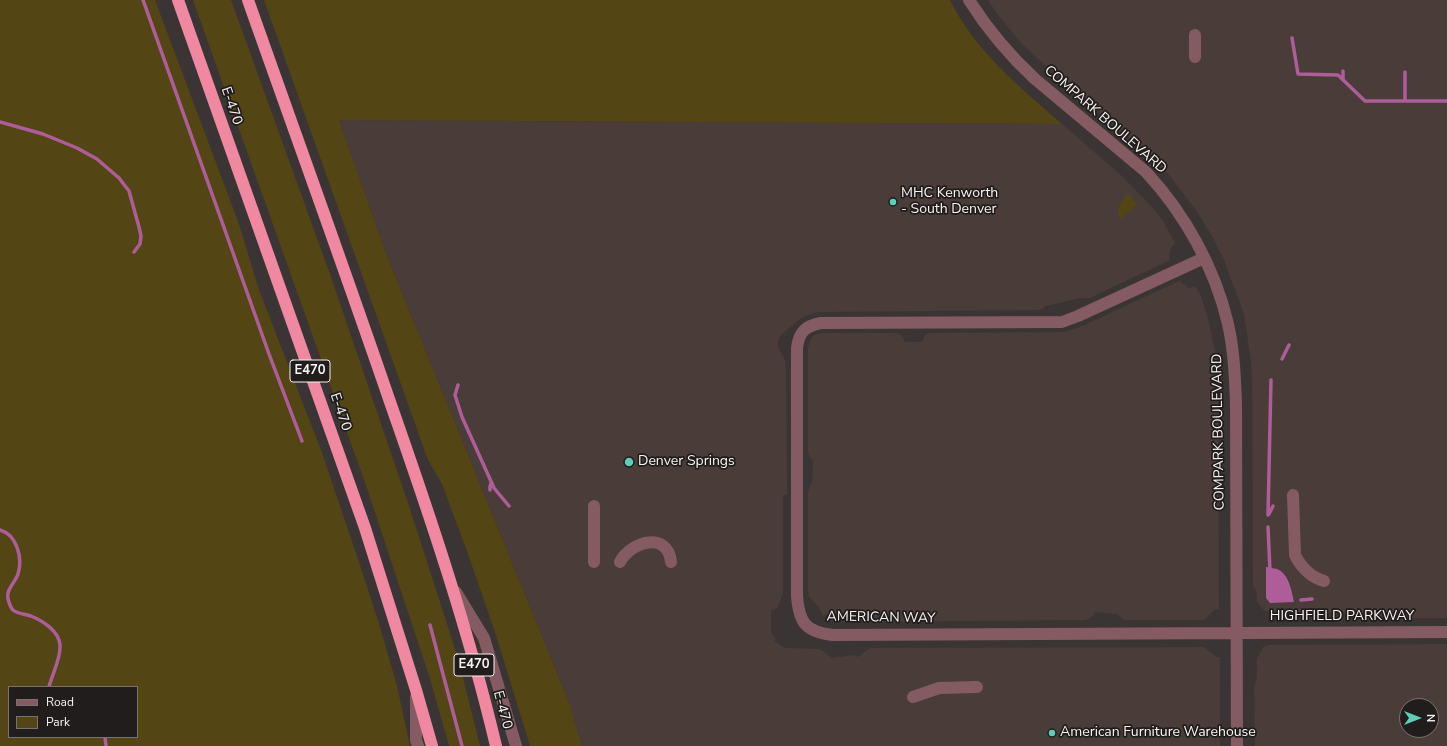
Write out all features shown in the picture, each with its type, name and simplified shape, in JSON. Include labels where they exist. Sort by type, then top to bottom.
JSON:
[{"type":"highway","name":"E-470","points":[[178,0],[365,528],[432,746]]},
{"type":"highway","name":"E-470","points":[[248,0],[410,458],[451,584],[496,746]]},
{"type":"street","name":"COMPARK BOULEVARD","points":[[969,0],[987,27],[1020,66],[1146,172],[1156,183],[1181,217],[1204,258],[1212,274],[1223,304],[1231,336],[1236,404],[1237,746]]},
{"type":"street","points":[[1195,35],[1195,57]]},
{"type":"street","name":"AMERICAN WAY","points":[[1204,258],[1062,322],[821,323],[807,327],[803,331],[798,342],[798,611],[803,622],[813,630],[829,634],[844,635],[1237,633]]},
{"type":"street","points":[[1293,495],[1295,555],[1308,572],[1319,580],[1324,581]]},
{"type":"street","points":[[594,506],[594,562]]},
{"type":"street","points":[[620,562],[633,548],[642,543],[651,543],[659,545],[669,551],[671,562]]},
{"type":"street","points":[[451,584],[484,638],[516,746]]},
{"type":"street","name":"HIGHFIELD PARKWAY","points":[[1237,633],[1447,632]]},
{"type":"street","points":[[913,697],[939,688],[977,687]]},
{"type":"street","points":[[416,690],[416,740],[418,746]]},
{"type":"shaded area","points":[[988,0],[1447,0],[1447,618],[1395,618],[1330,612],[1270,612],[1265,611],[1257,602],[1256,589],[1253,588],[1251,361],[1244,314],[1225,262],[1213,238],[1196,210],[1169,175],[1137,144],[1020,42]]},
{"type":"shaded area","points":[[339,120],[1062,124],[1122,176],[1151,206],[1163,221],[1175,244],[1171,247],[1170,260],[1090,298],[1080,298],[1046,306],[1040,310],[819,312],[810,314],[800,319],[781,335],[778,341],[778,347],[785,360],[786,370],[787,495],[783,495],[783,593],[778,607],[771,611],[771,632],[776,639],[774,641],[785,648],[820,649],[832,658],[855,655],[858,657],[871,648],[1204,647],[1217,657],[1220,657],[1220,746],[582,746],[570,705],[387,256]]},
{"type":"shaded area","points":[[1179,281],[1182,281],[1181,283],[1185,284],[1189,289],[1195,286],[1200,293],[1209,322],[1217,361],[1219,610],[1215,609],[1206,619],[1203,620],[1124,620],[1117,614],[1095,612],[1094,615],[1086,620],[834,622],[826,614],[823,616],[818,606],[809,597],[808,591],[808,492],[812,483],[813,461],[809,456],[808,451],[808,348],[811,338],[814,335],[822,333],[896,333],[902,335],[905,342],[922,342],[925,335],[930,333],[1064,332],[1080,327]]},
{"type":"shaded area","points":[[1266,567],[1278,569],[1282,572],[1290,584],[1294,602],[1270,603],[1266,598]]},
{"type":"shaded area","points":[[1447,644],[1447,746],[1255,746],[1254,686],[1257,677],[1257,659],[1263,647],[1268,645]]},
{"type":"green space","points":[[0,0],[155,0],[239,224],[259,290],[321,450],[380,627],[397,686],[410,746],[0,746]]},
{"type":"green space","points":[[193,0],[231,0],[331,277],[408,503],[458,658],[480,746],[449,746],[431,682],[368,491]]},
{"type":"green space","points":[[264,0],[950,0],[972,36],[985,52],[1015,82],[1062,124],[339,120],[387,256],[570,705],[582,746],[530,746],[495,632],[467,551],[442,484],[428,460]]},
{"type":"green space","points":[[1128,194],[1137,204],[1121,219],[1118,212],[1119,205]]},
{"type":"waterway","points":[[143,0],[269,354],[302,441]]},
{"type":"waterway","points":[[1292,38],[1298,74],[1338,75],[1365,101],[1447,101]]},
{"type":"waterway","points":[[1343,71],[1343,80]]},
{"type":"waterway","points":[[1405,72],[1405,101]]},
{"type":"waterway","points":[[0,122],[43,134],[77,148],[97,159],[119,178],[129,191],[141,236],[140,244],[134,252]]},
{"type":"waterway","points":[[1282,359],[1289,345]]},
{"type":"waterway","points":[[1268,515],[1271,380]]},
{"type":"waterway","points":[[458,385],[455,395],[462,417],[494,488],[509,506]]},
{"type":"waterway","points":[[490,490],[491,483]]},
{"type":"waterway","points":[[1269,514],[1273,506]]},
{"type":"waterway","points":[[1268,527],[1270,571]]},
{"type":"waterway","points":[[0,530],[11,537],[17,548],[20,561],[17,577],[8,592],[10,606],[13,610],[31,616],[50,627],[57,635],[59,640],[60,650],[58,661],[49,686]]},
{"type":"waterway","points":[[1301,600],[1312,599]]},
{"type":"waterway","points":[[430,625],[462,746]]},
{"type":"waterway","points":[[105,738],[106,746]]},
{"type":"place","name":"MHC Kenworth - South Denver","points":[[893,202]]},
{"type":"place","name":"Denver Springs","points":[[629,462]]},
{"type":"place","name":"American Furniture Warehouse","points":[[1052,733]]}]
